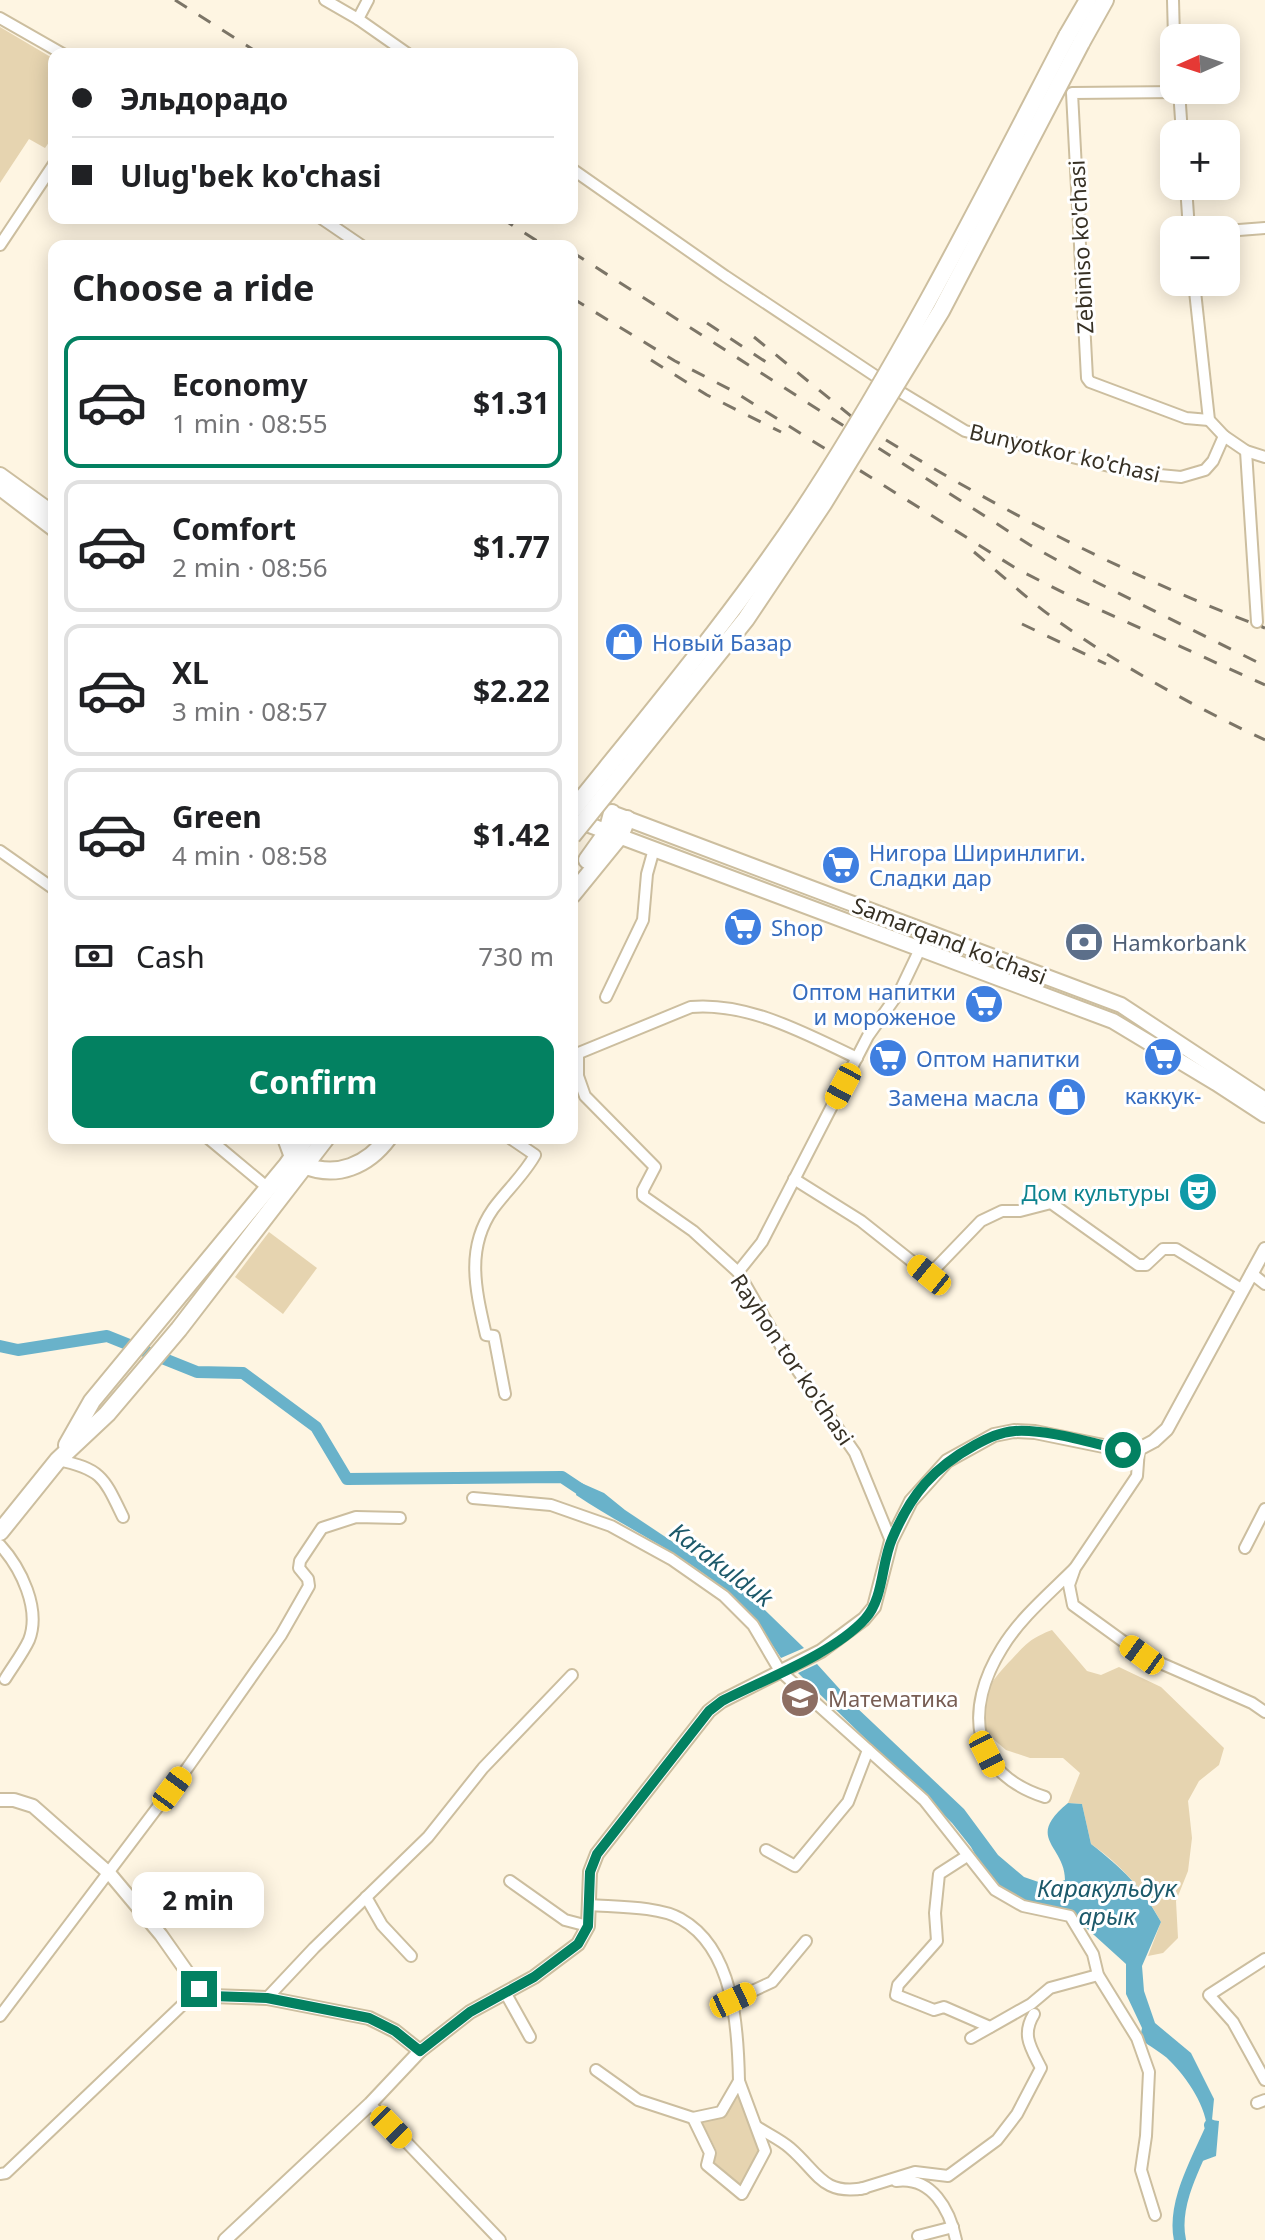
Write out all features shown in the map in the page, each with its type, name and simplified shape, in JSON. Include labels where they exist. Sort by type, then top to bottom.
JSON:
[{"type":"main road","points":[[578,829],[746,619],[823,504],[941,311],[1074,40],[1088,0]]},
{"type":"main road","points":[[578,804],[733,611],[812,496],[927,306],[1074,40],[1105,0]]},
{"type":"main road","points":[[0,475],[48,510]]},
{"type":"main road","points":[[0,488],[48,524]]},
{"type":"main road","name":"Samarqand ko'chasi","points":[[578,800],[1121,1005],[1265,1100]]},
{"type":"main road","points":[[578,886],[613,834],[620,816]]},
{"type":"main road","name":"Samarqand ko'chasi","points":[[578,820],[1113,1021],[1265,1115]]},
{"type":"main road","points":[[578,872],[613,834]]},
{"type":"main road","points":[[289,1144],[298,1161],[330,1171],[357,1165],[383,1144]]},
{"type":"main road","points":[[0,1532],[58,1460],[107,1414],[182,1326],[298,1161],[304,1144]]},
{"type":"main road","points":[[58,1460],[92,1401],[268,1188],[319,1144]]},
{"type":"main road","points":[[167,1312],[182,1326]]},
{"type":"street","points":[[325,0],[399,48]]},
{"type":"street","points":[[358,19],[368,0]]},
{"type":"street","points":[[1173,0],[1174,24]]},
{"type":"street","points":[[0,18],[52,48]]},
{"type":"street","name":"Zebiniso ko'chasi","points":[[1160,91],[1072,93],[1087,378],[1090,382],[1186,418],[1209,420]]},
{"type":"street","points":[[0,245],[48,173]]},
{"type":"street","name":"Bunyotkor ko'chasi","points":[[578,173],[853,362],[965,431],[1138,473],[1181,477],[1205,470],[1213,461],[1224,436]]},
{"type":"street","points":[[330,224],[353,240]]},
{"type":"street","points":[[1240,230],[1265,228]]},
{"type":"street","points":[[1196,296],[1209,420],[1224,436],[1246,451],[1265,457]]},
{"type":"street","points":[[1246,451],[1257,622]]},
{"type":"street","points":[[606,997],[638,936],[643,920],[647,874],[663,832]]},
{"type":"street","points":[[0,851],[48,885]]},
{"type":"street","points":[[738,1272],[762,1242],[868,1036],[900,991],[920,949]]},
{"type":"street","points":[[578,1054],[691,1007],[708,1005],[749,1013],[793,1028],[857,1058]]},
{"type":"street","name":"Rayhon tor ko'chasi","points":[[578,1076],[585,1096],[655,1167],[643,1196],[693,1231],[738,1272],[782,1348],[855,1453],[891,1541]]},
{"type":"street","points":[[215,1144],[268,1188]]},
{"type":"street","points":[[505,1394],[494,1336],[486,1335],[473,1257],[486,1220],[535,1155],[519,1144]]},
{"type":"street","points":[[794,1179],[861,1221],[929,1275],[990,1215],[1051,1203],[1138,1265],[1146,1265],[1163,1249],[1176,1249],[1241,1289]]},
{"type":"street","points":[[225,2240],[370,2104],[420,2051],[470,2012],[506,1994],[558,1961],[578,1944],[588,1926],[590,1872],[597,1854],[709,1711],[722,1701],[821,1651],[848,1633],[874,1607],[891,1541],[911,1501],[929,1478],[947,1461],[994,1435],[1014,1431],[1035,1432],[1123,1450],[1139,1449],[1154,1441],[1167,1429],[1265,1249]]},
{"type":"street","points":[[1251,1273],[1265,1284]]},
{"type":"street","points":[[1045,1797],[995,1769],[980,1739],[980,1695],[1002,1647],[1075,1568],[1137,1476],[1139,1449]]},
{"type":"street","points":[[58,1460],[88,1466],[109,1487],[123,1517]]},
{"type":"street","points":[[473,1498],[569,1505],[671,1559],[724,1596],[753,1625],[780,1671],[924,1800],[995,1890],[1023,1906],[1070,1916],[1093,1954],[1098,1975],[1137,2038],[1149,2072],[1141,2170],[1155,2215]]},
{"type":"street","points":[[1245,1548],[1265,1509]]},
{"type":"street","points":[[0,2016],[110,1874],[281,1635],[309,1586],[308,1579],[299,1568],[300,1561],[322,1528],[356,1517],[400,1518]]},
{"type":"street","points":[[0,1545],[21,1577],[33,1608],[30,1638],[5,1679]]},
{"type":"street","points":[[1075,1568],[1069,1585],[1073,1605],[1142,1655],[1252,1703],[1265,1712]]},
{"type":"street","points":[[267,1998],[428,1837],[483,1768],[572,1675]]},
{"type":"street","points":[[766,1850],[795,1866],[848,1802],[868,1750]]},
{"type":"street","points":[[0,1800],[14,1800],[33,1806],[110,1874],[161,1935],[199,1989],[211,1996],[267,1998],[369,2018],[395,2031],[420,2051]]},
{"type":"street","points":[[967,1856],[939,1874],[935,1913],[937,1941],[898,1985],[896,1995],[934,2010],[944,2007],[990,2027]]},
{"type":"street","points":[[510,1881],[565,1920],[588,1926]]},
{"type":"street","points":[[366,1897],[382,1925],[411,1956]]},
{"type":"street","points":[[590,1905],[660,1912],[681,1918],[711,1949],[733,2000],[739,2081],[765,2151],[742,2194],[707,2165],[710,2153],[693,2118]]},
{"type":"street","points":[[733,2000],[772,1982],[806,1941]]},
{"type":"street","points":[[1265,1959],[1209,1995],[1233,2022],[1265,2080]]},
{"type":"street","points":[[971,2038],[1031,2004],[1050,1988],[1098,1975]]},
{"type":"street","points":[[0,2174],[6,2173],[199,1989]]},
{"type":"street","points":[[506,1994],[530,2037]]},
{"type":"street","points":[[860,2189],[915,2172],[948,2176],[997,2140],[1017,2114],[1041,2068],[1028,2041],[1027,2025],[1034,2014]]},
{"type":"street","points":[[596,2070],[638,2100],[693,2118],[721,2112],[739,2081]]},
{"type":"street","points":[[370,2104],[500,2240]]},
{"type":"street","points":[[757,2127],[790,2148],[819,2180],[837,2189],[860,2189],[901,2180],[919,2183],[934,2193],[946,2209],[956,2240]]},
{"type":"street","points":[[918,2236],[953,2227]]},
{"type":"shaded area","points":[[0,27],[48,55],[48,144],[45,148],[29,139],[0,183]]},
{"type":"shaded area","points":[[269,1232],[317,1268],[283,1314],[235,1277]]},
{"type":"shaded area","points":[[1052,1630],[1087,1671],[1101,1675],[1119,1667],[1161,1687],[1224,1748],[1219,1765],[1199,1781],[1188,1801],[1192,1838],[1188,1871],[1176,1901],[1178,1938],[1163,1953],[1148,1956],[1161,1922],[1154,1910],[1131,1879],[1091,1844],[1082,1804],[1068,1803],[1080,1773],[1063,1758],[1030,1758],[1006,1750],[985,1732],[985,1699],[991,1684],[1026,1645]]},
{"type":"shaded area","points":[[740,2094],[759,2151],[740,2185],[714,2162],[717,2152],[702,2122],[724,2117]]},
{"type":"water","points":[[579,1482],[604,1493],[742,1588],[804,1648],[781,1658],[745,1610],[714,1581],[576,1495]]},
{"type":"water","name":"Каракульдук арык","points":[[817,1664],[855,1706],[964,1809],[998,1855],[1024,1877],[1050,1886],[1065,1880],[1063,1868],[1050,1842],[1049,1825],[1068,1803],[1082,1804],[1091,1844],[1130,1879],[1161,1922],[1142,1966],[1144,1991],[1155,2023],[1191,2053],[1214,2099],[1212,2120],[1219,2121],[1216,2156],[1197,2163],[1207,2140],[1202,2107],[1177,2068],[1140,2038],[1142,2028],[1126,1994],[1126,1964],[1072,1911],[1017,1902],[990,1881],[971,1847],[952,1823],[798,1673]]},
{"type":"waterway","name":"Karakulduk","points":[[0,1346],[18,1350],[107,1336],[197,1372],[243,1373],[316,1427],[347,1479],[562,1477],[589,1495]]},
{"type":"waterway","name":"Karakulduk","points":[[1180,2240],[1178,2226],[1183,2197],[1210,2125]]},
{"type":"railway","points":[[175,0],[251,48]]},
{"type":"railway","points":[[510,224],[536,240]]},
{"type":"railway","points":[[578,256],[1030,545],[1096,582],[1265,666]]},
{"type":"railway","points":[[578,302],[675,361],[733,391],[1017,569],[1265,685]]},
{"type":"railway","points":[[707,323],[772,366]]},
{"type":"railway","points":[[754,337],[862,425]]},
{"type":"railway","points":[[651,360],[707,395],[781,432]]},
{"type":"railway","points":[[886,440],[978,494],[1071,543],[1167,588],[1265,628]]},
{"type":"railway","points":[[974,552],[1048,614],[1108,655],[1185,700],[1265,740]]},
{"type":"railway","points":[[1022,624],[1106,664]]},
{"type":"place","name":"Новый Базар","points":[[624,642]]},
{"type":"place","name":"Нигора Ширинлиги. Сладки дар","points":[[841,865]]},
{"type":"place","name":"Shop","points":[[743,927]]},
{"type":"place","name":"Hamkorbank","points":[[1084,942]]},
{"type":"place","name":"Оптом напитки и мороженое","points":[[984,1004]]},
{"type":"place","name":"каккук-","points":[[1163,1057]]},
{"type":"place","name":"Оптом напитки","points":[[888,1058]]},
{"type":"place","name":"Замена масла","points":[[1067,1097]]},
{"type":"place","name":"Дом культуры","points":[[1198,1192]]},
{"type":"place","name":"Математика","points":[[800,1698]]},
{"type":"route","points":[[199,1989],[211,1996],[267,1998],[369,2018],[395,2031],[420,2051],[470,2012],[534,1977],[578,1944],[588,1926],[590,1872],[597,1854],[709,1711],[722,1701],[821,1651],[864,1619],[874,1607],[891,1541],[911,1501],[947,1461],[994,1435],[1014,1431],[1035,1432],[1123,1450]]}]
